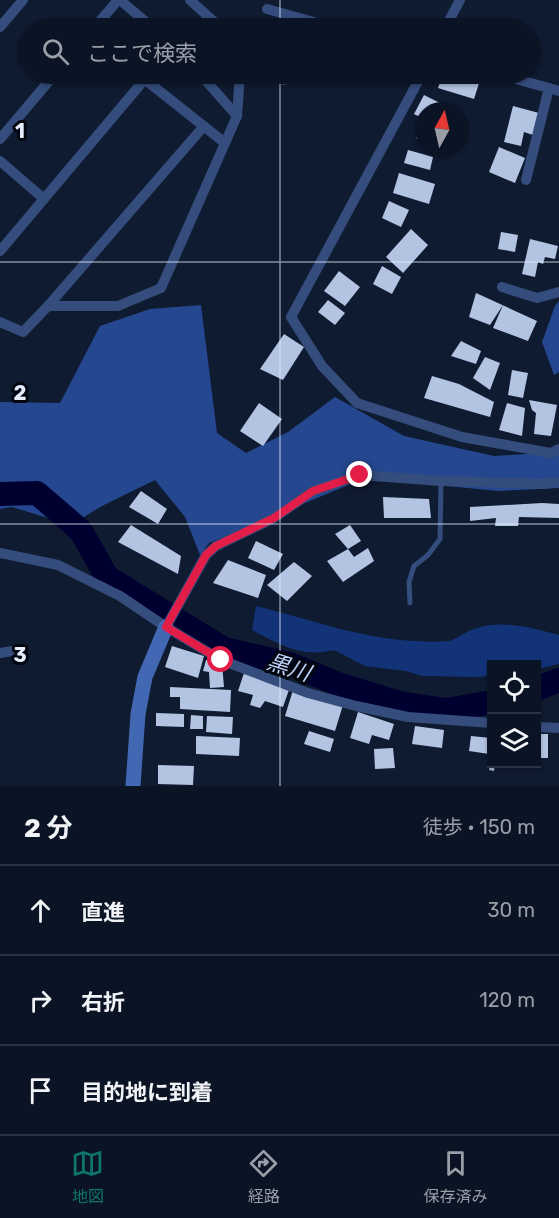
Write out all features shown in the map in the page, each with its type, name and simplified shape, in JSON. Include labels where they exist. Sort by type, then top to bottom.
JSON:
[{"type":"street","points":[[0,27],[23,0]]},
{"type":"street","points":[[103,18],[119,0],[141,18]]},
{"type":"street","points":[[190,0],[209,18]]},
{"type":"street","points":[[450,18],[460,0]]},
{"type":"street","points":[[267,9],[293,18]]},
{"type":"street","points":[[0,139],[47,84]]},
{"type":"street","points":[[0,251],[136,84]]},
{"type":"street","points":[[152,84],[225,143]]},
{"type":"street","points":[[209,84],[237,116]]},
{"type":"street","points":[[48,306],[118,306],[161,288],[237,116],[239,84]]},
{"type":"street","points":[[417,84],[291,316],[322,366],[357,403],[462,438],[551,453],[559,449]]},
{"type":"street","points":[[526,180],[554,89],[535,84]]},
{"type":"street","points":[[0,322],[23,332],[204,126]]},
{"type":"street","points":[[0,162],[44,199]]},
{"type":"street","points":[[502,287],[537,298],[559,292]]},
{"type":"street","points":[[133,786],[138,714],[145,677],[167,624],[206,555],[216,546],[274,518],[313,491],[360,475],[441,481],[544,484],[559,482]]},
{"type":"street","points":[[0,553],[58,565],[120,596],[221,660],[308,693],[408,717],[487,723]]},
{"type":"street","points":[[0,653],[18,650]]},
{"type":"street","points":[[541,727],[559,728]]},
{"type":"lane","points":[[410,603],[409,582],[414,566],[428,555],[440,539],[441,481]]},
{"type":"shaded area","points":[[559,301],[559,372],[554,375],[542,342]]},
{"type":"shaded area","points":[[201,305],[217,433],[246,453],[288,432],[335,397],[404,436],[494,456],[559,452],[559,488],[498,491],[365,478],[209,543],[200,555],[185,517],[155,480],[102,506],[71,525],[12,507],[0,509],[0,402],[60,403],[100,326],[150,309]]},
{"type":"shaded area","points":[[256,606],[376,637],[429,642],[449,641],[484,626],[527,627],[559,635],[559,664],[541,668],[541,660],[487,660],[487,676],[422,676],[406,671],[365,666],[334,650],[311,652],[292,649],[252,630]]},
{"type":"building","points":[[439,84],[479,84],[474,99],[438,88]]},
{"type":"building","points":[[424,95],[438,102],[420,102]]},
{"type":"building","points":[[513,106],[539,113],[533,135],[524,132],[521,146],[504,142]]},
{"type":"building","points":[[499,147],[525,158],[515,183],[489,172]]},
{"type":"building","points":[[408,150],[415,152],[415,156],[433,157],[430,170],[404,163]]},
{"type":"building","points":[[399,173],[435,184],[429,204],[393,193]]},
{"type":"building","points":[[389,201],[409,210],[401,227],[382,218]]},
{"type":"building","points":[[411,229],[428,245],[403,273],[386,257]]},
{"type":"building","points":[[501,232],[518,235],[515,252],[498,249]]},
{"type":"building","points":[[530,239],[558,246],[555,259],[545,257],[543,264],[538,262],[535,277],[522,274]]},
{"type":"building","points":[[382,266],[401,277],[392,294],[373,284]]},
{"type":"building","points":[[339,271],[360,287],[345,306],[324,291]]},
{"type":"building","points":[[476,293],[503,305],[490,325],[469,317]]},
{"type":"building","points":[[328,300],[345,313],[335,325],[318,312]]},
{"type":"building","points":[[503,305],[537,321],[528,341],[493,328]]},
{"type":"building","points":[[284,334],[304,347],[283,380],[260,369]]},
{"type":"building","points":[[461,341],[481,351],[476,364],[451,356]]},
{"type":"building","points":[[485,357],[500,363],[490,390],[473,378]]},
{"type":"building","points":[[512,370],[528,373],[523,398],[508,395]]},
{"type":"building","points":[[432,376],[459,384],[494,402],[490,417],[424,398]]},
{"type":"building","points":[[529,400],[557,405],[551,436],[534,434],[536,413],[532,410]]},
{"type":"building","points":[[259,403],[282,419],[263,446],[240,431]]},
{"type":"building","points":[[507,403],[525,408],[522,436],[499,430]]},
{"type":"building","points":[[141,491],[167,509],[158,524],[129,507]]},
{"type":"building","points":[[383,497],[429,499],[431,518],[384,518]]},
{"type":"building","points":[[559,504],[559,518],[519,517],[518,526],[495,526],[496,518],[470,521],[470,507]]},
{"type":"building","points":[[131,525],[181,556],[178,574],[118,542]]},
{"type":"building","points":[[350,525],[361,541],[348,549],[335,534]]},
{"type":"building","points":[[256,541],[283,554],[274,570],[248,558]]},
{"type":"building","points":[[368,548],[374,561],[343,582],[327,561],[348,549],[354,557]]},
{"type":"building","points":[[228,560],[266,575],[258,598],[213,583]]},
{"type":"building","points":[[294,562],[312,576],[287,601],[267,585]]},
{"type":"building","points":[[172,646],[204,656],[198,678],[165,667]]},
{"type":"building","points":[[206,660],[222,663],[224,687],[210,688],[209,672],[203,671]]},
{"type":"building","points":[[244,673],[290,687],[283,707],[265,701],[260,708],[250,705],[253,695],[238,691]]},
{"type":"building","points":[[170,687],[231,690],[230,712],[180,709],[180,697],[170,697]]},
{"type":"building","points":[[293,690],[343,705],[335,731],[285,716]]},
{"type":"building","points":[[358,712],[394,724],[389,740],[372,735],[369,744],[350,738]]},
{"type":"building","points":[[156,713],[184,714],[184,727],[156,726]]},
{"type":"building","points":[[191,715],[203,716],[203,729],[190,729]]},
{"type":"building","points":[[207,716],[233,717],[232,734],[206,732]]},
{"type":"building","points":[[415,726],[444,730],[442,748],[412,744]]},
{"type":"building","points":[[309,731],[334,739],[330,752],[304,744]]},
{"type":"building","points":[[541,734],[548,734],[548,758],[541,758]]},
{"type":"building","points":[[196,736],[240,738],[239,756],[196,754]]},
{"type":"building","points":[[471,736],[487,738],[487,754],[469,751]]},
{"type":"building","points":[[393,748],[395,768],[375,769],[374,749]]},
{"type":"building","points":[[158,765],[194,766],[193,785],[158,784]]},
{"type":"waterway","name":"黒川","points":[[0,494],[37,493],[81,531],[107,577],[224,649],[290,664],[338,684],[399,703],[446,710],[487,703]]},
{"type":"waterway","name":"黒川","points":[[541,687],[559,680]]},
{"type":"route","points":[[221,660],[166,627],[206,555],[216,546],[274,518],[313,491],[360,475]]}]
